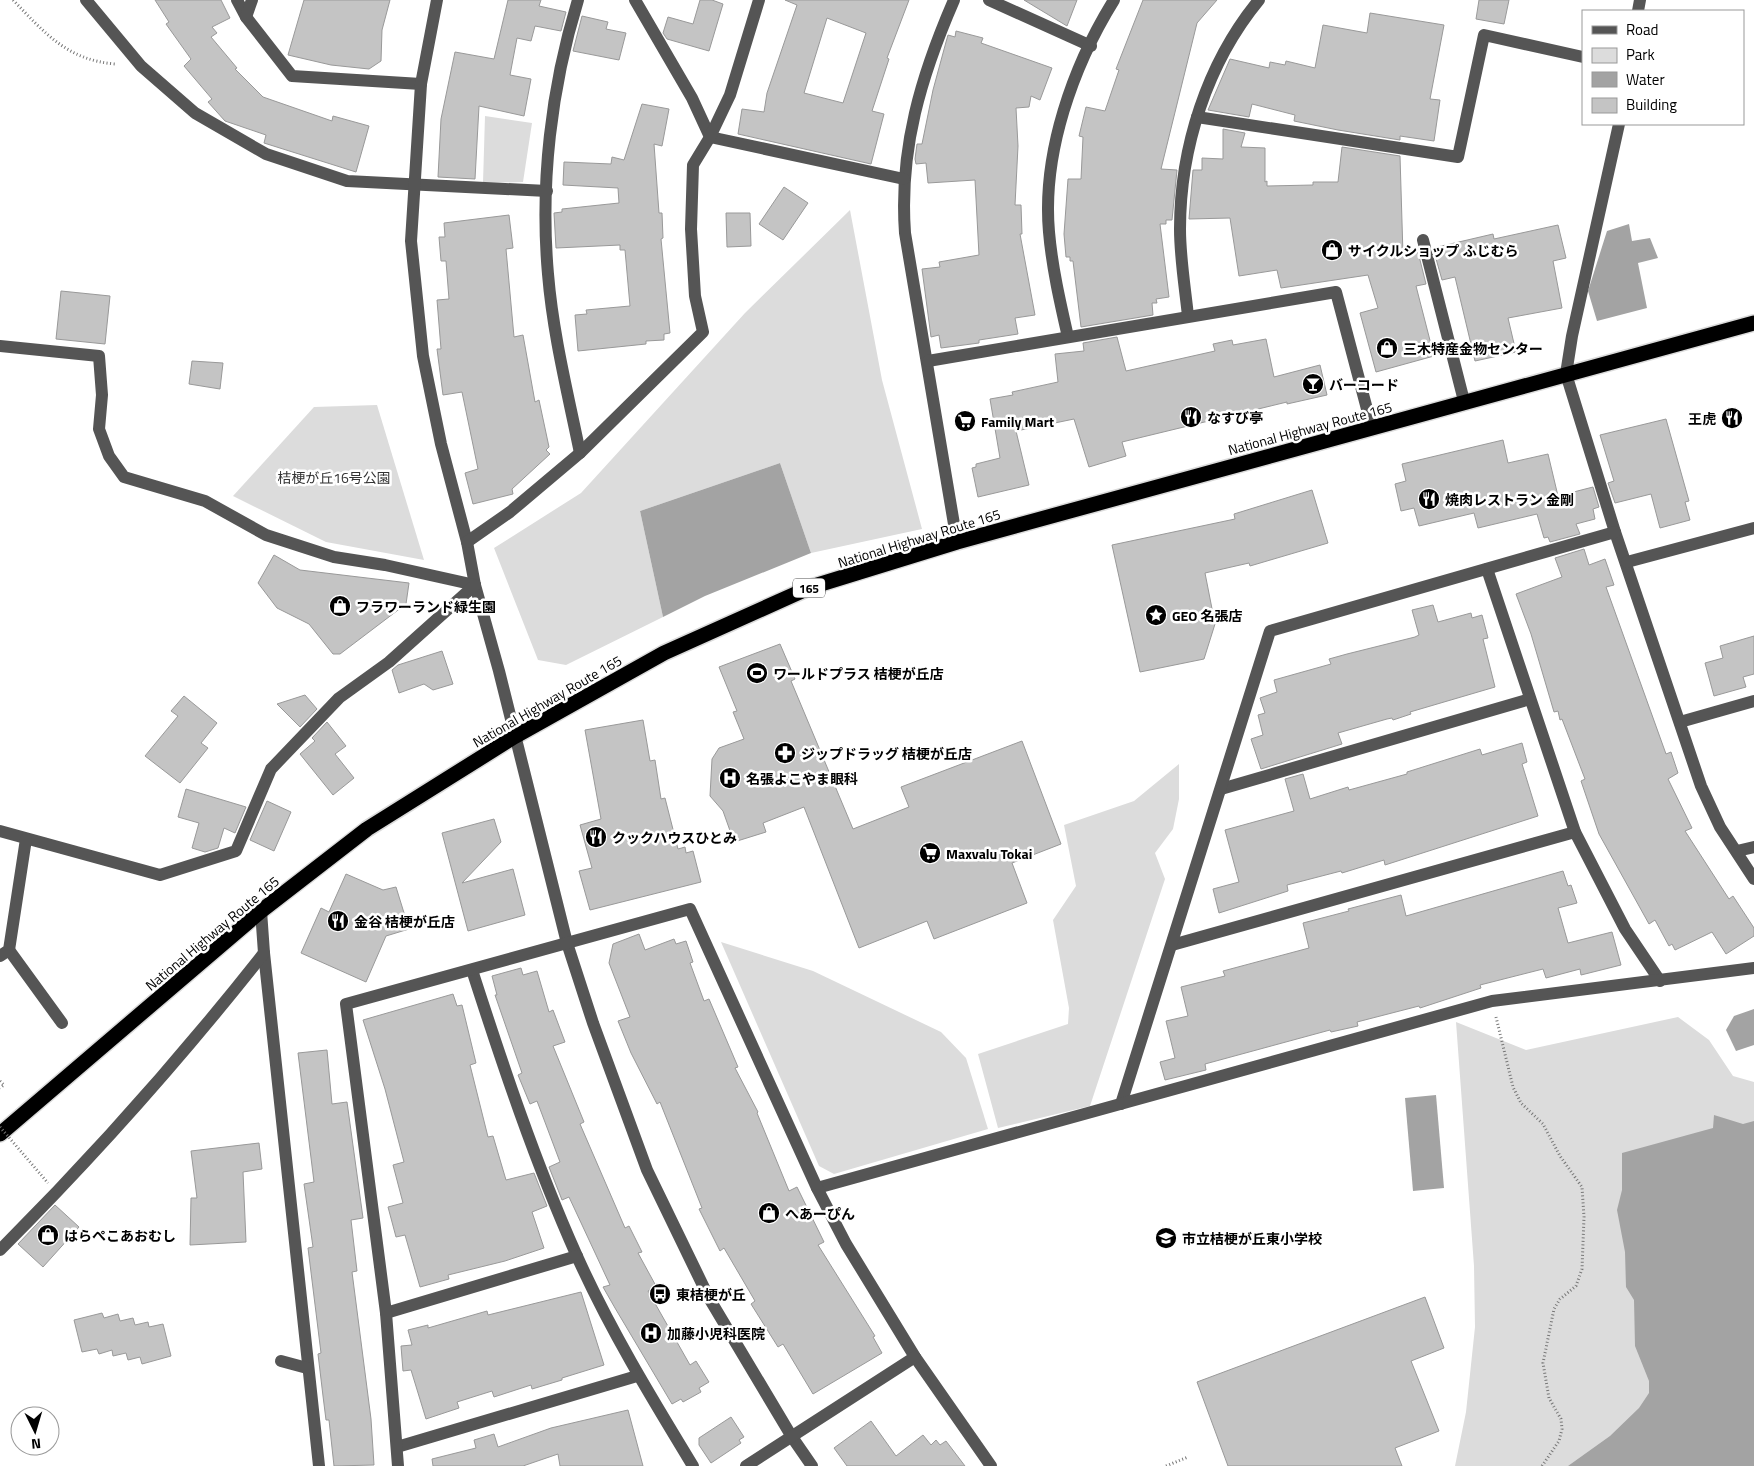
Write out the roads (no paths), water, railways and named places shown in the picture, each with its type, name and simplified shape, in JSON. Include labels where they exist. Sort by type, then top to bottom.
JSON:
[{"type":"highway","name":"National Highway Route 165","points":[[0,1134],[261,911],[367,829],[514,737],[664,653],[811,587],[957,542],[1754,323]]},
{"type":"street","points":[[86,0],[141,66],[195,113],[266,154],[346,181],[547,190]]},
{"type":"street","points":[[237,0],[246,17],[292,76],[421,84]]},
{"type":"street","points":[[246,17],[252,0]]},
{"type":"street","points":[[437,0],[421,84],[413,183],[411,241],[423,356],[441,444],[467,542],[475,585],[499,671],[567,943],[593,1023],[647,1170],[709,1298],[792,1437],[812,1466]]},
{"type":"street","points":[[578,0],[569,29],[553,114],[547,190],[548,274],[554,324],[580,453]]},
{"type":"street","points":[[635,0],[692,98],[710,137]]},
{"type":"street","points":[[467,542],[510,512],[580,453],[703,332],[696,296],[691,229],[693,165],[710,137],[730,96],[759,0]]},
{"type":"street","points":[[954,0],[934,46],[915,104],[904,179],[905,233],[957,542]]},
{"type":"street","points":[[989,0],[1091,46]]},
{"type":"street","points":[[1068,337],[1054,271],[1049,232],[1050,175],[1054,149],[1068,96],[1114,0]]},
{"type":"street","points":[[1188,316],[1180,230],[1184,177],[1197,118],[1213,75],[1235,33],[1259,0]]},
{"type":"street","points":[[1197,118],[1458,157],[1484,35],[1582,58]]},
{"type":"street","points":[[1619,125],[1572,336],[1566,374],[1615,532],[1627,562],[1700,786],[1720,827],[1754,879]]},
{"type":"street","points":[[710,137],[904,179]]},
{"type":"street","points":[[1422,240],[1464,402]]},
{"type":"street","points":[[928,361],[1336,292],[1372,428]]},
{"type":"street","points":[[0,346],[99,356],[102,395],[99,429],[109,456],[124,476],[205,502],[266,535],[334,557],[385,565],[475,585]]},
{"type":"street","points":[[1627,562],[1754,528]]},
{"type":"street","points":[[1121,1104],[1270,630],[1615,532]]},
{"type":"street","points":[[1488,569],[1574,832],[1625,929],[1660,980]]},
{"type":"street","points":[[0,831],[160,875],[236,851],[271,770],[340,698],[389,662],[475,585]]},
{"type":"street","points":[[1221,788],[1530,699]]},
{"type":"street","points":[[1680,722],[1754,701]]},
{"type":"street","points":[[1172,945],[1574,832]]},
{"type":"street","points":[[26,839],[4,953],[62,1023]]},
{"type":"street","points":[[1737,851],[1754,847]]},
{"type":"street","points":[[398,1466],[386,1312],[346,1004],[690,909],[817,1188],[846,1244],[915,1357],[991,1466]]},
{"type":"street","points":[[261,911],[307,1368],[319,1466]]},
{"type":"street","points":[[0,1250],[64,1186],[134,1110],[205,1027],[264,953]]},
{"type":"street","points":[[817,1188],[1492,1001],[1754,968]]},
{"type":"street","points":[[472,970],[526,1129],[577,1256],[637,1376],[693,1466]]},
{"type":"street","points":[[386,1312],[577,1256]]},
{"type":"street","points":[[746,1466],[915,1357]]},
{"type":"street","points":[[281,1362],[307,1368]]},
{"type":"street","points":[[397,1448],[637,1376]]},
{"type":"water","points":[[1629,224],[1632,241],[1650,238],[1658,258],[1638,263],[1647,308],[1597,321],[1588,291],[1607,231]]},
{"type":"water","points":[[780,463],[811,553],[705,596],[663,617],[640,511]]},
{"type":"water","points":[[1754,1009],[1754,1045],[1736,1051],[1726,1030],[1734,1016]]},
{"type":"water","points":[[1436,1095],[1444,1188],[1413,1191],[1405,1098]]},
{"type":"water","points":[[1714,1115],[1743,1124],[1754,1121],[1754,1466],[1568,1466],[1610,1436],[1639,1408],[1649,1393],[1649,1381],[1635,1346],[1634,1300],[1626,1287],[1625,1252],[1617,1210],[1622,1190],[1622,1153],[1713,1128]]},
{"type":"place","name":"サイクルショップ ふじむら","points":[[1332,250]]},
{"type":"place","name":"三木特産金物センター","points":[[1387,348]]},
{"type":"place","name":"バーコード","points":[[1313,384]]},
{"type":"place","name":"なすび亭","points":[[1191,417]]},
{"type":"place","name":"王虎","points":[[1732,418]]},
{"type":"place","name":"Family Mart","points":[[965,421]]},
{"type":"place","name":"焼肉レストラン 金剛","points":[[1429,499]]},
{"type":"place","name":"フラワーランド緑生園","points":[[340,606]]},
{"type":"place","name":"GEO 名張店","points":[[1156,615]]},
{"type":"place","name":"ワールドプラス 桔梗が丘店","points":[[757,673]]},
{"type":"place","name":"ジップドラッグ 桔梗が丘店","points":[[785,753]]},
{"type":"place","name":"名張よこやま眼科","points":[[730,778]]},
{"type":"place","name":"クックハウスひとみ","points":[[596,837]]},
{"type":"place","name":"Maxvalu Tokai","points":[[930,853]]},
{"type":"place","name":"金谷 桔梗が丘店","points":[[338,921]]},
{"type":"place","name":"へあーぴん","points":[[769,1213]]},
{"type":"place","name":"はらぺこあおむし","points":[[48,1235]]},
{"type":"place","name":"市立桔梗が丘東小学校","points":[[1166,1238]]},
{"type":"place","name":"東桔梗が丘","points":[[660,1294]]},
{"type":"place","name":"加藤小児科医院","points":[[651,1333]]},
{"type":"park label","name":"桔梗が丘16号公園","points":[[334,477]]}]
